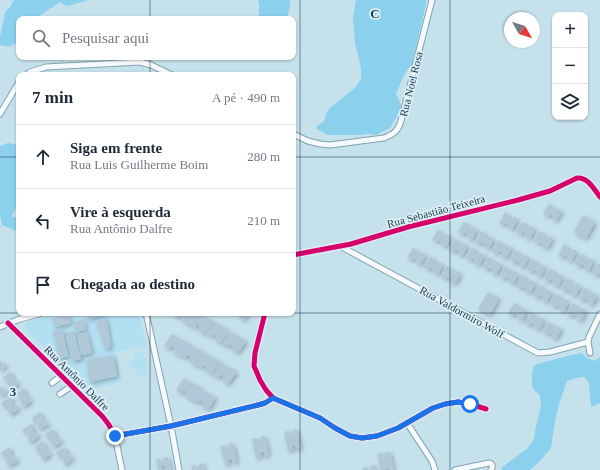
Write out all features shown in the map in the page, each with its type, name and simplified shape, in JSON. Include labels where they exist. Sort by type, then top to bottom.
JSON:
[{"type":"street","name":"Rua Noel Rosa","points":[[296,135],[308,141],[330,146],[384,138],[392,135],[399,129],[432,0]]},
{"type":"street","points":[[30,72],[46,68],[140,62],[166,72]]},
{"type":"street","points":[[0,114],[16,87]]},
{"type":"street","name":"Rua Sebastião Teixeira","points":[[296,254],[351,244],[544,193],[577,178],[581,178],[588,182],[600,197]]},
{"type":"street","name":"Rua Valdormiro Wolf","points":[[340,246],[538,353],[550,352],[588,342]]},
{"type":"street","points":[[590,353],[588,342],[589,337],[600,314]]},
{"type":"street","points":[[0,327],[28,316]]},
{"type":"street","points":[[147,316],[171,426],[179,470]]},
{"type":"street","points":[[264,316],[255,352],[254,366],[266,390],[273,398],[320,418],[350,436],[362,438],[377,436],[398,428],[433,408],[445,404],[458,402],[486,409]]},
{"type":"street","name":"Rua Antônio Dalfre","points":[[8,323],[103,417],[115,436]]},
{"type":"street","points":[[52,383],[61,376]]},
{"type":"street","points":[[60,394],[72,386]]},
{"type":"street","points":[[122,470],[115,436],[171,426],[258,405],[273,398]]},
{"type":"street","points":[[407,423],[432,462],[435,470]]},
{"type":"street","points":[[455,470],[489,463],[492,464],[491,470]]},
{"type":"shaded area","points":[[14,0],[89,0],[68,6],[60,2],[39,16],[16,16],[16,43],[10,46],[3,46],[0,45],[0,37],[5,13]]},
{"type":"shaded area","points":[[258,0],[290,0],[288,16],[258,16]]},
{"type":"shaded area","points":[[356,0],[426,0],[426,4],[412,65],[405,74],[396,93],[402,108],[390,128],[376,135],[328,135],[316,127],[324,121],[330,108],[355,88],[361,79],[361,68],[355,43],[353,19]]},
{"type":"shaded area","points":[[8,143],[16,144],[16,208],[12,216],[16,218],[16,231],[2,225],[0,215],[0,146]]},
{"type":"shaded area","points":[[51,316],[139,316],[147,345],[116,352],[122,382],[89,389],[78,370],[73,372],[27,332],[25,327],[30,321]]},
{"type":"shaded area","points":[[143,352],[144,358],[146,358],[147,366],[145,367],[148,375],[138,377],[136,368],[130,369],[129,362],[135,361],[134,353]]},
{"type":"shaded area","points":[[582,353],[587,358],[595,361],[600,357],[600,403],[591,407],[589,383],[584,377],[567,381],[559,404],[551,448],[530,470],[503,470],[501,468],[528,448],[534,439],[541,406],[540,395],[532,386],[532,372],[534,366]]},
{"type":"building","points":[[549,204],[553,206],[552,208],[556,211],[557,208],[562,211],[556,221],[552,219],[553,216],[549,214],[548,217],[543,214]]},
{"type":"building","points":[[505,212],[509,215],[508,217],[518,219],[512,230],[508,227],[509,225],[499,223]]},
{"type":"building","points":[[583,215],[595,222],[586,239],[574,232]]},
{"type":"building","points":[[464,222],[468,224],[467,227],[477,229],[472,240],[467,237],[468,235],[464,232],[463,235],[458,232]]},
{"type":"building","points":[[522,222],[527,224],[525,226],[529,229],[531,226],[535,229],[530,239],[525,237],[526,234],[522,232],[521,235],[516,232]]},
{"type":"building","points":[[438,229],[442,232],[441,234],[445,236],[447,234],[451,237],[446,247],[441,245],[442,242],[438,240],[437,242],[432,240]]},
{"type":"building","points":[[481,231],[486,234],[484,236],[489,238],[490,236],[494,239],[489,249],[481,242],[480,244],[475,242]]},
{"type":"building","points":[[539,231],[547,238],[548,236],[553,238],[547,249],[542,246],[544,244],[539,242],[538,244],[534,241]]},
{"type":"building","points":[[455,239],[459,241],[458,243],[462,246],[463,243],[468,246],[462,256],[458,254],[459,251],[455,249],[454,252],[449,249]]},
{"type":"building","points":[[498,241],[503,243],[502,245],[506,248],[507,245],[512,248],[506,258],[501,256],[503,253],[498,251],[497,254],[492,251]]},
{"type":"building","points":[[564,244],[568,247],[567,249],[577,251],[571,262],[567,259],[568,257],[558,255]]},
{"type":"building","points":[[413,248],[417,250],[416,252],[420,255],[422,252],[426,255],[420,265],[416,263],[417,260],[407,258]]},
{"type":"building","points":[[472,248],[476,250],[475,253],[485,255],[479,266],[472,258],[470,261],[466,258]]},
{"type":"building","points":[[515,250],[523,257],[524,255],[529,257],[523,268],[519,265],[520,263],[516,261],[514,263],[510,260]]},
{"type":"building","points":[[581,254],[585,256],[584,258],[588,261],[590,258],[594,261],[589,271],[584,269],[585,266],[581,264],[580,267],[575,264]]},
{"type":"building","points":[[430,257],[435,259],[433,262],[443,264],[438,275],[433,272],[434,270],[430,267],[429,270],[424,267]]},
{"type":"building","points":[[488,257],[496,264],[497,262],[502,264],[496,275],[491,272],[493,270],[489,268],[487,270],[483,267]]},
{"type":"building","points":[[533,259],[540,267],[541,264],[546,267],[540,277],[536,275],[537,272],[527,270]]},
{"type":"building","points":[[598,263],[600,264],[600,274],[597,276],[592,273]]},
{"type":"building","points":[[447,266],[452,269],[451,271],[455,273],[456,271],[461,274],[455,284],[450,282],[451,279],[447,277],[446,279],[441,277]]},
{"type":"building","points":[[505,266],[510,269],[509,271],[513,273],[514,271],[519,274],[513,284],[508,281],[510,279],[500,277]]},
{"type":"building","points":[[550,269],[555,271],[553,274],[563,276],[558,287],[553,284],[554,282],[550,279],[549,282],[544,279]]},
{"type":"building","points":[[522,275],[527,278],[525,280],[530,283],[531,280],[536,283],[530,293],[525,291],[526,288],[522,286],[521,288],[516,286]]},
{"type":"building","points":[[567,278],[572,281],[571,283],[575,285],[576,283],[581,286],[575,296],[570,294],[571,291],[567,289],[566,291],[561,289]]},
{"type":"building","points":[[539,285],[544,287],[542,290],[547,292],[548,289],[552,292],[547,302],[542,300],[543,298],[539,295],[538,298],[533,295]]},
{"type":"building","points":[[584,288],[589,290],[588,293],[592,295],[593,293],[598,295],[592,305],[587,303],[589,301],[585,298],[583,301],[579,298]]},
{"type":"building","points":[[488,292],[499,298],[490,315],[478,309]]},
{"type":"building","points":[[556,294],[561,296],[559,299],[569,301],[564,312],[559,309],[560,307],[556,305],[555,307],[550,304]]},
{"type":"building","points":[[514,303],[519,305],[517,308],[527,310],[522,321],[517,318],[518,316],[514,313],[513,316],[508,313]]},
{"type":"building","points":[[573,303],[577,306],[576,308],[586,310],[581,321],[573,314],[572,316],[567,314]]},
{"type":"building","points":[[531,312],[536,315],[535,317],[539,319],[540,317],[545,320],[539,330],[531,323],[530,325],[525,323]]},
{"type":"building","points":[[62,316],[69,316],[71,323],[55,327],[52,319]]},
{"type":"building","points":[[87,316],[100,316],[88,319]]},
{"type":"building","points":[[182,316],[203,316],[202,318],[205,319],[206,317],[213,321],[205,334],[198,330],[200,326],[197,324],[195,328],[182,321],[184,317]]},
{"type":"building","points":[[238,316],[247,316],[244,320]]},
{"type":"building","points":[[106,318],[111,347],[105,349],[96,321]]},
{"type":"building","points":[[84,319],[86,330],[76,332],[74,322]]},
{"type":"building","points":[[214,322],[220,325],[218,328],[221,329],[223,326],[229,331],[221,343],[214,339],[217,336],[213,334],[211,337],[206,334]]},
{"type":"building","points":[[548,322],[553,324],[552,326],[556,329],[557,326],[562,329],[556,339],[551,337],[553,335],[549,332],[547,335],[543,332]]},
{"type":"building","points":[[62,329],[68,356],[59,359],[53,331]]},
{"type":"building","points":[[74,331],[81,359],[72,361],[65,333]]},
{"type":"building","points":[[87,332],[92,353],[81,355],[77,334]]},
{"type":"building","points":[[230,332],[236,335],[235,338],[238,339],[239,336],[246,341],[238,353],[231,349],[233,346],[230,344],[228,347],[222,344]]},
{"type":"building","points":[[172,334],[178,338],[176,340],[179,341],[181,339],[194,347],[193,349],[195,350],[197,348],[204,352],[195,365],[189,361],[191,357],[188,355],[185,358],[172,352],[175,348],[172,346],[169,349],[164,346]]},
{"type":"building","points":[[204,353],[210,356],[209,359],[212,360],[213,357],[220,362],[212,374],[205,370],[207,367],[204,365],[202,368],[196,365]]},
{"type":"building","points":[[113,355],[117,376],[90,382],[86,360]]},
{"type":"building","points":[[0,360],[2,364],[5,363],[6,366],[0,371]]},
{"type":"building","points":[[221,363],[227,366],[226,368],[228,370],[230,367],[237,372],[228,384],[222,380],[224,377],[221,375],[218,378],[213,375]]},
{"type":"building","points":[[11,372],[15,381],[17,380],[19,383],[11,390],[8,385],[10,383],[3,377]]},
{"type":"building","points":[[184,378],[190,382],[189,384],[191,386],[193,383],[200,387],[192,400],[185,396],[187,392],[184,390],[181,394],[176,390]]},
{"type":"building","points":[[0,386],[7,392],[0,397]]},
{"type":"building","points":[[24,388],[28,398],[30,397],[32,400],[24,407],[20,402],[22,400],[16,394]]},
{"type":"building","points":[[200,388],[206,392],[205,394],[207,395],[209,393],[216,397],[208,410],[201,406],[203,402],[200,400],[198,403],[192,400]]},
{"type":"building","points":[[11,397],[13,401],[11,402],[19,409],[10,415],[9,409],[6,405],[4,407],[1,403]]},
{"type":"building","points":[[40,412],[43,415],[41,416],[44,421],[49,424],[40,429],[37,426],[39,425],[36,420],[34,422],[32,418]]},
{"type":"building","points":[[31,424],[34,427],[32,429],[35,434],[37,432],[39,436],[30,443],[28,439],[30,437],[27,432],[25,433],[22,430]]},
{"type":"building","points":[[53,429],[56,433],[54,434],[57,439],[59,437],[62,441],[54,447],[50,442],[52,441],[50,437],[48,439],[45,434]]},
{"type":"building","points":[[297,429],[301,448],[296,449],[295,446],[292,446],[293,450],[288,451],[284,432],[289,431],[289,434],[293,433],[292,430]]},
{"type":"building","points":[[265,436],[269,455],[264,456],[264,452],[260,453],[261,457],[256,458],[252,439],[257,438],[258,441],[261,440],[260,437]]},
{"type":"building","points":[[43,441],[46,446],[45,447],[51,454],[43,460],[42,455],[35,447]]},
{"type":"building","points":[[233,443],[237,462],[233,463],[232,459],[228,460],[229,464],[225,465],[220,446],[225,445],[226,448],[229,447],[229,444]]},
{"type":"building","points":[[9,447],[13,457],[15,456],[18,461],[9,466],[6,462],[8,460],[5,456],[4,458],[1,453]]},
{"type":"building","points":[[65,447],[69,456],[71,455],[73,458],[65,465],[62,460],[64,459],[56,452]]},
{"type":"building","points":[[385,452],[390,452],[394,470],[389,470],[389,468],[381,470],[377,454],[382,453],[383,457],[386,456]]},
{"type":"building","points":[[168,457],[171,470],[166,470],[165,465],[161,466],[162,470],[158,470],[156,460],[160,459],[161,462],[164,462],[163,458]]},
{"type":"building","points":[[203,463],[205,470],[192,470],[191,466],[195,465],[196,467],[199,467],[199,464]]},
{"type":"building","points":[[375,465],[376,470],[363,470],[363,468],[367,467],[368,469],[371,468],[370,466]]},
{"type":"cycle path","points":[[296,254],[351,244],[408,227],[518,200],[550,191],[577,178],[588,181],[600,197]]},
{"type":"cycle path","points":[[264,316],[255,353],[254,366],[266,390],[273,398],[320,418],[350,436],[362,438],[377,436],[398,428],[433,408],[445,404],[458,402],[486,409]]},
{"type":"cycle path","points":[[8,323],[103,417],[115,436],[171,426],[258,405],[273,398]]},
{"type":"route","points":[[115,436],[171,426],[258,405],[273,398],[320,418],[350,436],[362,438],[377,436],[398,428],[433,408],[445,404],[458,402],[470,404]]}]
